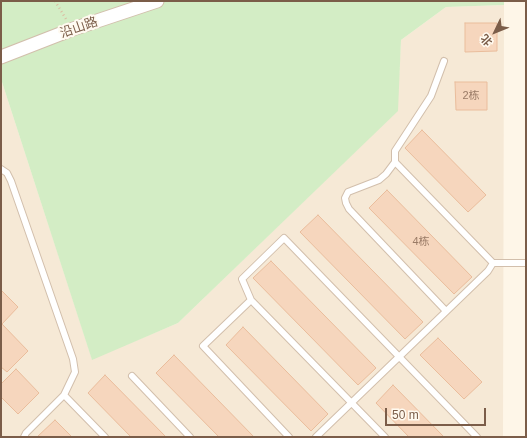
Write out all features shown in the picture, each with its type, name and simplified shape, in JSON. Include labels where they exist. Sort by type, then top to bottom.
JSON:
[{"type":"street","name":"沿山路","points":[[1,57],[73,29],[157,1]]},
{"type":"lane","points":[[444,61],[431,96],[395,151],[395,162],[386,174],[379,180],[348,192],[345,198],[349,209],[446,311]]},
{"type":"lane","points":[[395,162],[493,263],[526,263]]},
{"type":"lane","points":[[1,169],[7,173],[11,181],[73,359],[75,372],[64,395],[26,433],[24,437]]},
{"type":"lane","points":[[385,437],[251,300],[242,279],[284,238],[477,437]]},
{"type":"lane","points":[[316,437],[488,271],[493,263]]},
{"type":"lane","points":[[251,300],[203,346],[289,437]]},
{"type":"lane","points":[[132,376],[190,437]]},
{"type":"lane","points":[[64,395],[105,437]]},
{"type":"path","points":[[55,1],[73,29]]},
{"type":"shaded area","points":[[504,5],[503,437],[1,437],[1,79],[92,359],[178,323],[397,111],[401,40],[446,7]]},
{"type":"green space","points":[[1,1],[504,1],[504,5],[446,7],[401,40],[398,111],[178,323],[92,360],[1,79]]},
{"type":"building","points":[[465,23],[497,23],[497,51],[465,52]]},
{"type":"building","points":[[455,82],[487,82],[487,110],[456,110]]},
{"type":"building","points":[[422,130],[486,195],[468,212],[405,148]]},
{"type":"building","points":[[387,190],[472,277],[454,294],[369,208]]},
{"type":"building","points":[[318,215],[423,322],[405,339],[300,232]]},
{"type":"building","points":[[271,261],[376,368],[358,385],[253,278]]},
{"type":"building","points":[[1,290],[18,307],[2,324],[28,351],[7,372],[1,367]]},
{"type":"building","points":[[243,327],[328,414],[311,431],[226,345]]},
{"type":"building","points":[[438,338],[482,382],[464,399],[420,355]]},
{"type":"building","points":[[174,355],[254,437],[219,437],[156,373]]},
{"type":"building","points":[[16,369],[39,393],[18,414],[1,397],[1,384]]},
{"type":"building","points":[[105,375],[166,437],[131,437],[88,393]]},
{"type":"building","points":[[393,385],[444,437],[409,437],[376,403]]},
{"type":"building","points":[[55,420],[72,437],[37,437]]}]
